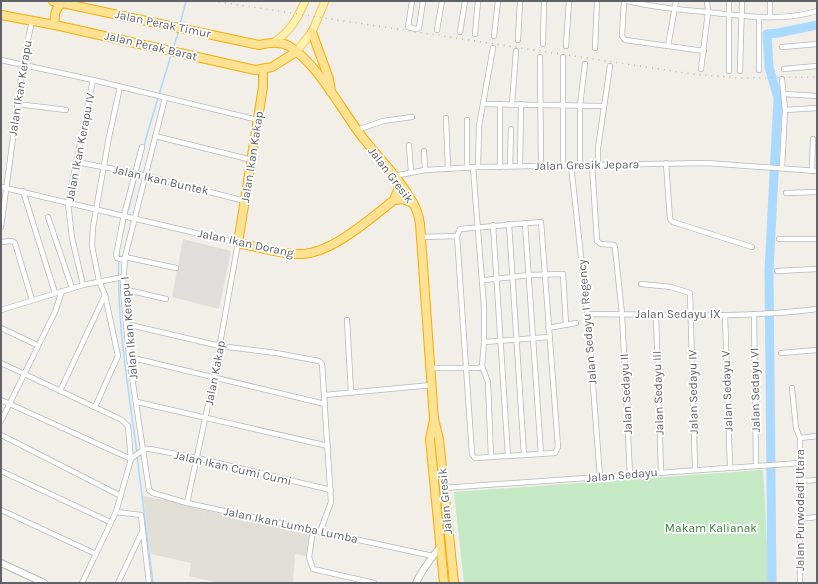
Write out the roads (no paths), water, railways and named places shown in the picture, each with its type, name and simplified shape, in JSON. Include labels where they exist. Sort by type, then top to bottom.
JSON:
[{"type":"highway","name":"Jalan Perak Timur","points":[[53,1],[259,45],[273,42]]},
{"type":"highway","points":[[54,25],[57,7],[62,3]]},
{"type":"highway","name":"Jalan Perak Barat","points":[[1,15],[32,20],[255,70],[263,70]]},
{"type":"highway","points":[[312,32],[329,79],[331,92]]},
{"type":"highway","name":"Jalan Gresik","points":[[273,42],[287,45],[296,52],[331,92],[358,130],[396,178],[413,203],[419,219],[422,237],[434,419],[439,439],[454,583]]},
{"type":"highway","points":[[263,70],[272,67],[296,52]]},
{"type":"highway","name":"Jalan Ikan Kakap","points":[[238,243],[263,87],[263,70]]},
{"type":"highway","points":[[396,178],[398,190],[394,200],[403,199],[413,203]]},
{"type":"highway","name":"Jalan Ikan Dorang","points":[[238,243],[288,254],[313,253],[332,245],[394,200]]},
{"type":"highway","name":"Jalan Gresik","points":[[434,419],[430,438],[444,583]]},
{"type":"main road","points":[[273,42],[286,34],[293,26],[305,1]]},
{"type":"main road","points":[[296,52],[312,32],[325,1]]},
{"type":"street","points":[[412,1],[408,28],[419,28],[423,1]]},
{"type":"street","points":[[437,30],[442,1]]},
{"type":"street","points":[[460,32],[465,1]]},
{"type":"street","points":[[475,34],[478,1]]},
{"type":"street","points":[[494,36],[498,1]]},
{"type":"street","points":[[518,40],[520,1]]},
{"type":"street","points":[[543,44],[544,1]]},
{"type":"street","points":[[566,46],[569,1]]},
{"type":"street","points":[[595,48],[597,1]]},
{"type":"street","points":[[624,1],[622,39],[704,51]]},
{"type":"street","points":[[627,1],[676,9],[759,17],[789,17],[817,11]]},
{"type":"street","points":[[668,46],[676,9],[676,1]]},
{"type":"street","points":[[701,69],[708,12],[707,1]]},
{"type":"street","points":[[729,1],[729,71]]},
{"type":"street","points":[[740,71],[742,1]]},
{"type":"street","points":[[770,1],[770,17]]},
{"type":"street","points":[[759,17],[759,70]]},
{"type":"street","name":"Jalan Ikan Kerapu","points":[[1,227],[3,188],[22,64],[32,20]]},
{"type":"street","points":[[782,47],[817,44]]},
{"type":"street","points":[[491,457],[488,382],[482,366],[484,307],[477,227],[476,167],[479,126],[493,48]]},
{"type":"street","points":[[512,104],[516,51]]},
{"type":"street","points":[[540,57],[541,165]]},
{"type":"street","points":[[563,57],[563,165]]},
{"type":"street","points":[[1,60],[93,80],[258,120]]},
{"type":"street","points":[[580,165],[580,105],[586,64]]},
{"type":"street","points":[[598,166],[598,148],[603,106],[610,66]]},
{"type":"street","points":[[784,69],[817,66]]},
{"type":"street","name":"Jalan Ikan Kerapu IV","points":[[83,285],[72,238],[68,203],[93,80]]},
{"type":"street","points":[[781,168],[785,110],[782,80]]},
{"type":"street","points":[[95,407],[118,356],[105,295],[99,281],[92,246],[96,209],[120,87]]},
{"type":"street","points":[[784,94],[817,96]]},
{"type":"street","name":"Jalan Ikan Kerapu I","points":[[149,490],[137,402],[129,357],[123,289],[120,277],[164,98]]},
{"type":"street","points":[[17,104],[66,110]]},
{"type":"street","points":[[484,104],[562,104],[603,106]]},
{"type":"street","points":[[500,104],[500,167]]},
{"type":"street","points":[[520,166],[521,104]]},
{"type":"street","points":[[785,110],[817,108]]},
{"type":"street","points":[[358,130],[383,121],[412,117]]},
{"type":"street","points":[[446,118],[448,169]]},
{"type":"street","points":[[467,120],[467,168]]},
{"type":"street","points":[[510,166],[511,129]]},
{"type":"street","points":[[155,136],[252,160]]},
{"type":"street","points":[[813,139],[814,171]]},
{"type":"street","points":[[409,145],[411,172]]},
{"type":"street","points":[[142,147],[116,256],[176,268]]},
{"type":"street","points":[[424,151],[426,170]]},
{"type":"street","name":"Jalan Ikan Buntek","points":[[76,162],[136,174],[245,201]]},
{"type":"street","points":[[666,163],[670,218],[673,222],[752,247]]},
{"type":"street","name":"Jalan Gresik Jepara","points":[[396,178],[411,172],[426,170],[541,165],[598,166],[708,163],[814,171]]},
{"type":"street","name":"Jalan Sedayu II","points":[[592,165],[597,241],[600,244],[614,246],[622,314],[630,474]]},
{"type":"street","name":"Jalan Sedayu I Regency","points":[[571,166],[587,314],[600,477]]},
{"type":"street","points":[[1,199],[3,188],[23,191],[68,203],[125,215]]},
{"type":"street","points":[[23,191],[56,293]]},
{"type":"street","points":[[786,193],[817,192]]},
{"type":"street","name":"Jalan Ikan Dorang","points":[[125,215],[238,243]]},
{"type":"street","points":[[48,217],[72,288]]},
{"type":"street","points":[[541,222],[558,447],[554,452],[474,458],[472,454],[457,236],[460,229],[477,227],[541,222]]},
{"type":"street","points":[[525,223],[541,454]]},
{"type":"street","points":[[509,224],[524,455]]},
{"type":"street","points":[[493,225],[502,341],[508,456]]},
{"type":"street","points":[[422,237],[457,236]]},
{"type":"street","points":[[780,239],[817,239]]},
{"type":"street","points":[[1,242],[12,241],[15,243],[32,300]]},
{"type":"street","name":"Jalan Kakap","points":[[187,503],[220,346],[238,243]]},
{"type":"street","points":[[777,271],[817,269]]},
{"type":"street","points":[[485,280],[529,275],[563,274],[566,325]]},
{"type":"street","points":[[1,310],[72,288],[120,277]]},
{"type":"street","name":"Jalan Sedayu IV","points":[[641,284],[671,287],[689,292],[695,469]]},
{"type":"street","points":[[123,289],[166,299]]},
{"type":"street","points":[[1,421],[55,312],[62,291]]},
{"type":"street","points":[[60,391],[105,295]]},
{"type":"street","name":"Jalan Sedayu IX","points":[[587,314],[691,316],[770,314],[817,309]]},
{"type":"street","name":"Jalan Sedayu VI","points":[[754,314],[756,466]]},
{"type":"street","name":"Jalan Sedayu III","points":[[656,315],[661,472]]},
{"type":"street","name":"Jalan Sedayu V","points":[[725,315],[730,467]]},
{"type":"street","points":[[347,320],[351,393]]},
{"type":"street","points":[[548,328],[576,323]]},
{"type":"street","points":[[126,324],[220,346],[276,353],[319,361],[323,367],[331,490],[331,502],[320,532]]},
{"type":"street","points":[[1,328],[38,346]]},
{"type":"street","points":[[484,342],[549,337]]},
{"type":"street","points":[[781,353],[817,350]]},
{"type":"street","points":[[129,357],[214,376],[325,404]]},
{"type":"street","points":[[1,363],[126,422],[131,459],[121,496],[116,512],[82,583]]},
{"type":"street","points":[[431,368],[466,369],[479,368],[482,366]]},
{"type":"street","points":[[325,395],[432,385]]},
{"type":"street","name":"Jalan Purwodadi Utara","points":[[792,388],[796,428],[800,438],[801,462],[800,583]]},
{"type":"street","points":[[1,400],[131,459]]},
{"type":"street","points":[[137,402],[328,446]]},
{"type":"street","points":[[1,435],[121,496]]},
{"type":"street","points":[[800,438],[817,436]]},
{"type":"street","points":[[131,459],[144,449]]},
{"type":"street","name":"Jalan Ikan Cumi Cumi","points":[[144,449],[197,458],[331,490]]},
{"type":"street","name":"Jalan Sedayu","points":[[443,488],[801,462]]},
{"type":"street","points":[[1,471],[110,522]]},
{"type":"street","points":[[801,481],[817,480]]},
{"type":"street","name":"Jalan Ikan Lumba Lumba","points":[[149,490],[153,493],[187,503],[434,556]]},
{"type":"street","points":[[1,510],[96,554]]},
{"type":"street","points":[[116,512],[140,513],[144,528],[149,583]]},
{"type":"street","points":[[800,519],[817,517]]},
{"type":"street","points":[[118,583],[144,528]]},
{"type":"street","points":[[313,530],[308,557],[313,569],[374,583]]},
{"type":"street","points":[[416,583],[422,569],[430,562],[440,547]]},
{"type":"street","points":[[1,562],[44,583]]},
{"type":"street","points":[[430,562],[443,567]]},
{"type":"waterway","points":[[180,24],[186,1]]},
{"type":"waterway","points":[[772,583],[769,271],[778,98],[769,67],[767,34],[817,25]]},
{"type":"waterway","points":[[173,49],[179,30]]},
{"type":"waterway","points":[[127,215],[148,131],[171,55]]},
{"type":"waterway","points":[[119,252],[119,302],[121,327],[137,453]]},
{"type":"waterway","points":[[137,456],[153,583]]},
{"type":"railway","points":[[213,1],[692,74],[739,78],[817,77]]},
{"type":"park label","name":"Makam Kalianak","points":[[711,528]]}]
